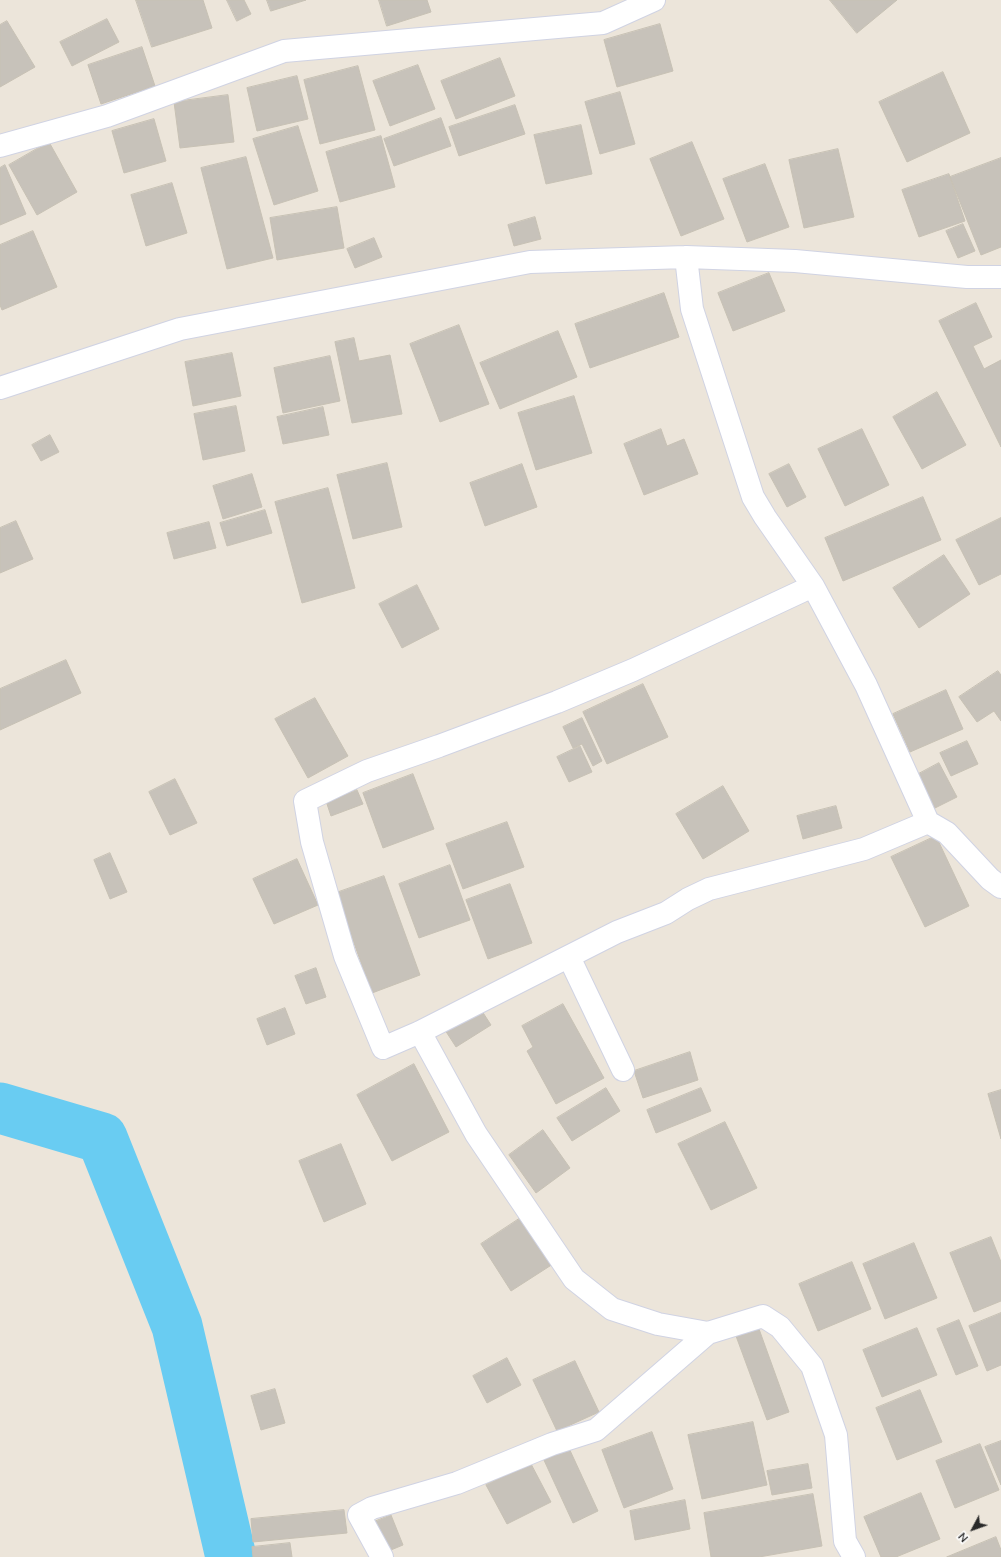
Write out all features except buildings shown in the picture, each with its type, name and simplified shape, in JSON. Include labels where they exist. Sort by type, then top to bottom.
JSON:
[{"type":"street","points":[[0,146],[107,116],[284,51],[603,23],[654,0]]},
{"type":"street","points":[[686,257],[692,309],[753,497],[765,517],[813,586],[866,685],[928,822],[947,832],[990,879],[1001,888]]},
{"type":"street","points":[[0,388],[180,329],[530,262],[686,257],[795,261],[967,277],[1001,277]]},
{"type":"street","points":[[813,586],[633,670],[571,696],[439,746],[367,771],[305,801],[312,842],[345,956],[383,1048],[420,1032],[617,932],[666,913],[688,899],[709,889],[864,849],[928,822]]},
{"type":"street","points":[[569,957],[623,1070]]},
{"type":"street","points":[[420,1032],[476,1134],[574,1279],[612,1309],[658,1324],[708,1333]]},
{"type":"street","points":[[382,1557],[360,1515],[372,1508],[457,1483],[552,1444],[596,1430],[708,1333],[763,1316],[780,1327],[812,1366],[836,1435],[845,1541],[854,1557]]},
{"type":"waterway","points":[[0,1108],[102,1138],[177,1326],[231,1557]]}]
